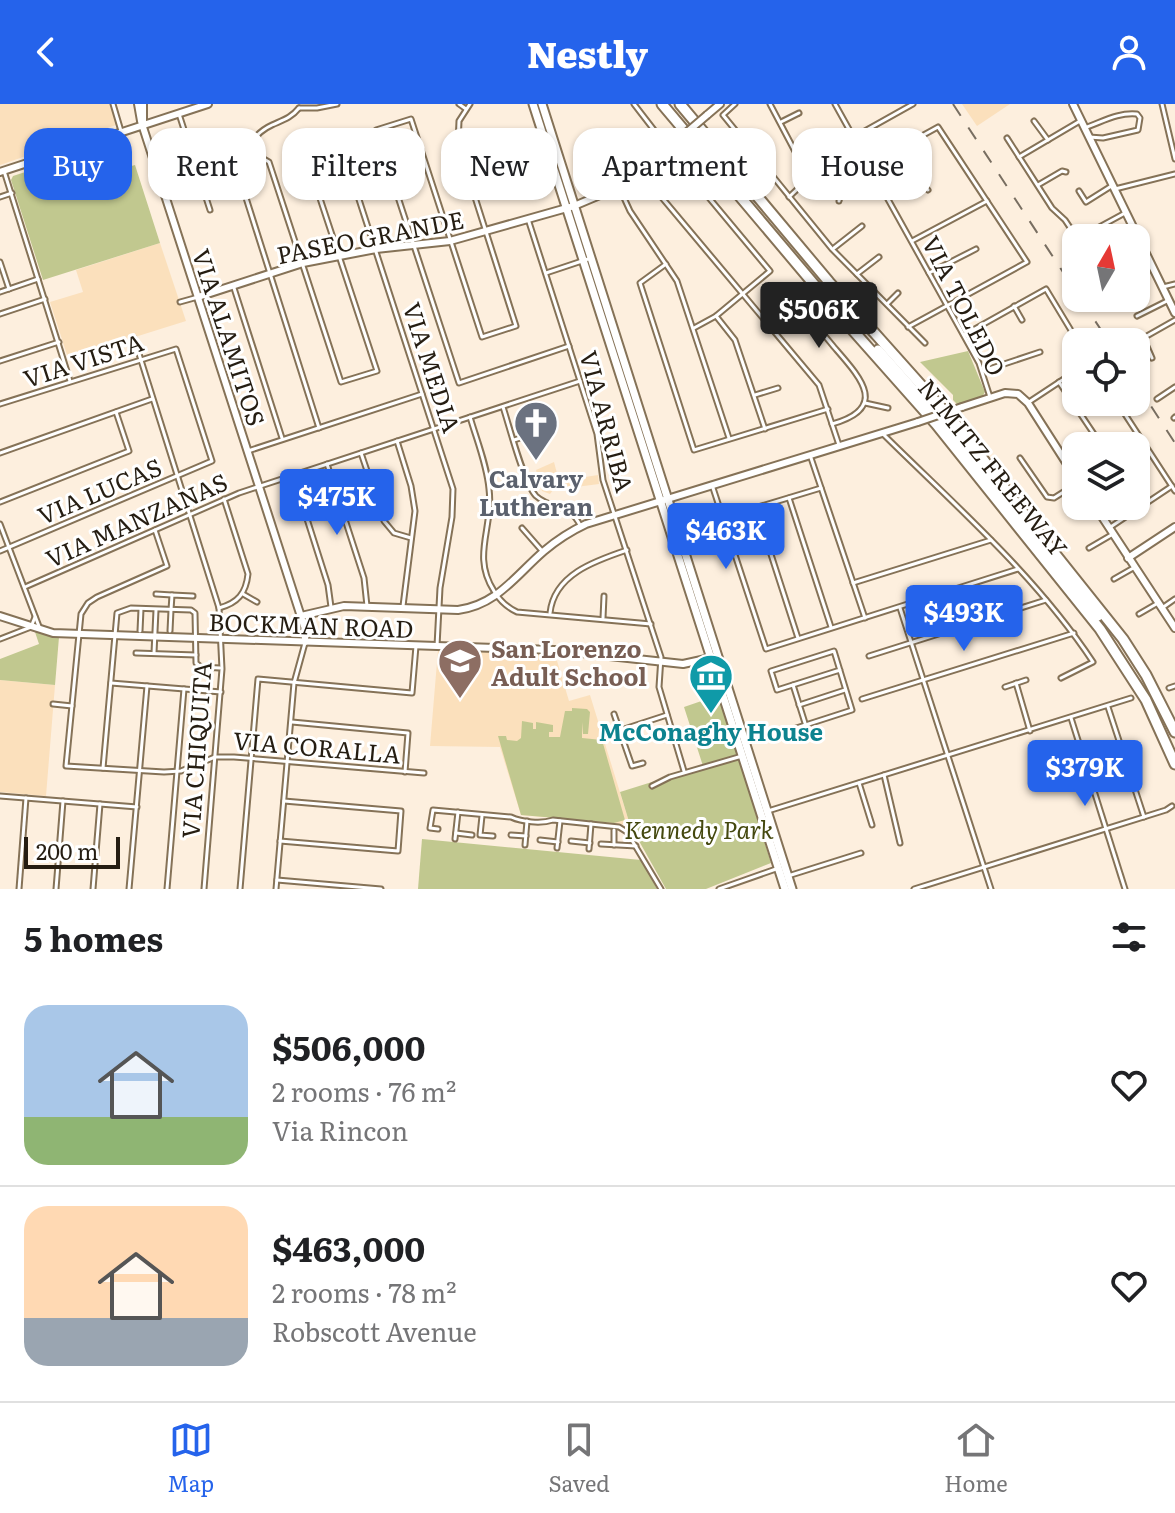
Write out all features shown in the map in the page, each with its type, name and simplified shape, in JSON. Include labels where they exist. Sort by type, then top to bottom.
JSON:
[{"type":"highway","name":"NIMITZ FREEWAY","points":[[662,104],[936,424],[1112,645],[1146,700],[1175,764]]},
{"type":"highway","points":[[669,104],[839,306],[961,443],[1011,510],[1103,622],[1148,692],[1175,750]]},
{"type":"highway","name":"NIMITZ FREEWAY","points":[[680,104],[829,282],[962,431],[1123,639],[1146,675],[1175,732]]},
{"type":"highway","points":[[900,373],[904,387]]},
{"type":"main road","points":[[533,104],[571,205]]},
{"type":"main road","points":[[542,104],[640,435],[741,725],[785,889]]},
{"type":"main road","points":[[588,259],[651,446],[676,547],[694,591],[700,598],[742,756],[764,812]]},
{"type":"main road","points":[[640,435],[651,446]]},
{"type":"main road","points":[[730,716],[741,725]]},
{"type":"main road","points":[[781,867],[792,889]]},
{"type":"street","points":[[113,104],[122,128]]},
{"type":"street","points":[[132,130],[208,104]]},
{"type":"street","points":[[266,129],[289,118],[299,106],[317,108],[337,104]]},
{"type":"street","points":[[459,104],[466,109]]},
{"type":"street","points":[[470,104],[458,125],[457,139],[516,326],[482,337],[411,119],[376,130],[459,383],[569,346]]},
{"type":"street","points":[[634,104],[653,128]]},
{"type":"street","name":"PASEO GRANDE","points":[[692,128],[720,104]]},
{"type":"street","points":[[735,104],[723,115],[832,249],[925,343]]},
{"type":"street","points":[[770,104],[792,145]]},
{"type":"street","name":"VIA TOLEDO","points":[[835,104],[849,128]]},
{"type":"street","points":[[870,128],[913,104]]},
{"type":"street","points":[[1073,104],[1175,313]]},
{"type":"street","points":[[1162,104],[1175,159]]},
{"type":"street","points":[[129,128],[136,121],[141,108],[149,117],[162,119]]},
{"type":"street","name":"VIA ALAMITOS","points":[[141,108],[143,126],[306,632],[294,683],[276,889]]},
{"type":"street","points":[[780,122],[799,113]]},
{"type":"street","points":[[179,114],[210,210]]},
{"type":"street","points":[[1019,157],[1082,124],[1107,121],[1118,114],[1137,114],[1140,118],[1138,130],[1103,138],[1089,137]]},
{"type":"street","points":[[1034,121],[1048,140]]},
{"type":"street","points":[[908,327],[1027,262],[938,127],[932,131]]},
{"type":"street","points":[[1007,138],[1067,224]]},
{"type":"street","name":"VIA MEDIA","points":[[339,255],[305,153],[340,141],[449,473],[454,503],[440,588],[437,646]]},
{"type":"street","points":[[266,160],[341,382],[377,371],[339,255]]},
{"type":"street","points":[[24,165],[2,172],[12,193],[71,382]]},
{"type":"street","points":[[1038,185],[1062,171],[1066,172]]},
{"type":"street","points":[[1079,191],[1086,202],[1114,187],[1175,174]]},
{"type":"street","points":[[0,197],[12,193]]},
{"type":"street","points":[[789,197],[792,194]]},
{"type":"street","points":[[244,200],[319,428]]},
{"type":"street","name":"PASEO GRANDE","points":[[180,302],[303,263],[376,249],[450,241],[586,200]]},
{"type":"street","points":[[627,200],[630,211],[674,274],[729,439]]},
{"type":"street","points":[[664,200],[819,385],[839,445]]},
{"type":"street","points":[[693,328],[716,316],[770,271],[711,200]]},
{"type":"street","name":"VIA TOLEDO","points":[[889,200],[964,335],[991,398]]},
{"type":"street","points":[[912,241],[987,201]]},
{"type":"street","points":[[1105,224],[1126,213]]},
{"type":"street","name":"VIA ARRIBA","points":[[528,219],[597,434],[603,480],[651,624],[660,661],[659,687],[684,771]]},
{"type":"street","points":[[832,249],[862,226]]},
{"type":"street","points":[[929,273],[976,249]]},
{"type":"street","points":[[857,275],[879,257]]},
{"type":"street","points":[[546,273],[588,259]]},
{"type":"street","points":[[0,262],[9,289]]},
{"type":"street","points":[[666,264],[640,283],[694,450],[828,409]]},
{"type":"street","points":[[0,292],[40,279]]},
{"type":"street","points":[[1163,287],[1175,284]]},
{"type":"street","points":[[233,285],[282,440]]},
{"type":"street","points":[[964,335],[1046,289],[1070,328]]},
{"type":"street","points":[[886,305],[898,293]]},
{"type":"street","points":[[0,314],[45,299]]},
{"type":"street","points":[[766,322],[793,299],[863,382],[865,403],[852,418],[832,424]]},
{"type":"street","points":[[1137,316],[1169,300]]},
{"type":"street","points":[[1014,306],[1022,320]]},
{"type":"street","points":[[716,316],[735,340],[765,429]]},
{"type":"street","points":[[1152,358],[1145,337],[1175,320]]},
{"type":"street","name":"VIA CHIQUITA","points":[[134,338],[219,608],[221,692],[204,889]]},
{"type":"street","points":[[0,361],[59,342]]},
{"type":"street","name":"VIA VISTA","points":[[0,404],[176,349],[212,461]]},
{"type":"street","points":[[982,371],[1040,352]]},
{"type":"street","points":[[1028,403],[1062,380]]},
{"type":"street","name":"VIA MANZANAS","points":[[25,587],[258,486],[580,381]]},
{"type":"street","points":[[1059,382],[1093,432]]},
{"type":"street","points":[[1157,399],[1175,387]]},
{"type":"street","points":[[753,395],[778,388]]},
{"type":"street","points":[[301,616],[331,607],[467,609],[497,596],[543,552],[581,527],[1014,392],[1028,403],[1062,456]]},
{"type":"street","points":[[248,451],[422,394]]},
{"type":"street","points":[[0,453],[152,399]]},
{"type":"street","points":[[865,403],[888,408]]},
{"type":"street","points":[[503,407],[530,487],[536,495],[572,512],[581,527]]},
{"type":"street","points":[[0,502],[129,451],[116,412]]},
{"type":"street","points":[[1089,548],[1140,504],[1174,488],[1126,416]]},
{"type":"street","points":[[470,417],[490,491],[483,568],[497,596],[508,608],[517,612],[651,624]]},
{"type":"street","points":[[514,440],[539,432]]},
{"type":"street","points":[[881,433],[991,540],[1074,633],[1093,662],[1061,678]]},
{"type":"street","points":[[397,441],[414,501],[415,516],[403,608]]},
{"type":"street","points":[[361,453],[384,521],[394,533],[411,538]]},
{"type":"street","points":[[810,455],[865,618]]},
{"type":"street","points":[[1020,458],[1047,497],[1054,498],[1062,493]]},
{"type":"street","name":"VIA LUCAS","points":[[0,551],[212,461]]},
{"type":"street","points":[[327,464],[364,578],[367,607]]},
{"type":"street","points":[[293,475],[328,585],[331,607]]},
{"type":"street","points":[[712,485],[766,649],[1018,569]]},
{"type":"street","points":[[722,518],[821,488]]},
{"type":"street","points":[[789,498],[832,628]]},
{"type":"street","points":[[219,608],[232,604],[243,594],[248,574],[224,499]]},
{"type":"street","points":[[756,508],[798,639]]},
{"type":"street","points":[[1104,520],[1175,628]]},
{"type":"street","points":[[0,524],[36,612],[40,631]]},
{"type":"street","points":[[1128,558],[1175,527]]},
{"type":"street","points":[[522,528],[543,552]]},
{"type":"street","points":[[53,704],[72,706],[81,614],[88,603],[167,566],[155,530]]},
{"type":"street","points":[[853,583],[991,540]]},
{"type":"street","points":[[550,613],[556,591],[568,578],[597,560],[627,550]]},
{"type":"street","points":[[1114,579],[1135,567]]},
{"type":"street","points":[[156,594],[193,596]]},
{"type":"street","points":[[243,594],[257,602]]},
{"type":"street","points":[[170,631],[172,595]]},
{"type":"street","points":[[603,618],[604,596]]},
{"type":"street","points":[[1139,614],[1175,599]]},
{"type":"street","points":[[869,656],[1046,600]]},
{"type":"street","points":[[900,608],[991,889]]},
{"type":"street","points":[[103,768],[117,613],[122,609],[195,613],[198,666],[222,669]]},
{"type":"street","points":[[140,631],[141,609]]},
{"type":"street","points":[[154,653],[156,610]]},
{"type":"street","points":[[0,639],[31,627],[36,612]]},
{"type":"street","name":"BOCKMAN ROAD","points":[[0,616],[40,631],[78,635],[561,651],[691,664],[715,657]]},
{"type":"street","points":[[862,699],[1074,633]]},
{"type":"street","points":[[240,889],[258,679],[412,693],[416,646]]},
{"type":"street","points":[[745,740],[852,710],[840,670],[834,651],[771,671],[777,690],[840,670]]},
{"type":"street","points":[[136,653],[196,655]]},
{"type":"street","points":[[1005,687],[1026,680]]},
{"type":"street","points":[[111,683],[221,692]]},
{"type":"street","points":[[1016,683],[1030,731]]},
{"type":"street","points":[[793,685],[805,725]]},
{"type":"street","points":[[129,889],[147,686]]},
{"type":"street","points":[[1169,688],[1175,686]]},
{"type":"street","points":[[167,889],[184,689]]},
{"type":"street","points":[[799,705],[846,690]]},
{"type":"street","points":[[764,812],[1131,698]]},
{"type":"street","name":"VIA CORALLA","points":[[72,706],[66,766],[176,772],[215,757],[424,773]]},
{"type":"street","points":[[1108,707],[1144,817]]},
{"type":"street","points":[[614,714],[632,766],[643,763]]},
{"type":"street","points":[[620,730],[667,715]]},
{"type":"street","points":[[1071,718],[1125,889]]},
{"type":"street","points":[[291,722],[408,733],[405,772]]},
{"type":"street","points":[[652,786],[670,777],[742,756]]},
{"type":"street","points":[[884,775],[900,843]]},
{"type":"street","points":[[859,783],[872,825]]},
{"type":"street","points":[[0,796],[137,807]]},
{"type":"street","points":[[19,889],[26,798]]},
{"type":"street","points":[[56,889],[63,801]]},
{"type":"street","points":[[280,841],[398,851],[401,811],[284,801]]},
{"type":"street","points":[[93,889],[100,804]]},
{"type":"street","points":[[914,889],[1172,806]]},
{"type":"street","points":[[438,829],[430,828],[433,810],[622,828],[661,889]]},
{"type":"street","points":[[458,812],[455,836],[472,835]]},
{"type":"street","points":[[482,814],[480,835],[493,836]]},
{"type":"street","points":[[525,845],[527,821]]},
{"type":"street","points":[[557,848],[560,821]]},
{"type":"street","points":[[589,849],[591,824]]},
{"type":"street","points":[[614,830],[614,845]]},
{"type":"street","points":[[511,835],[526,836]]},
{"type":"street","points":[[540,840],[558,842]]},
{"type":"street","points":[[571,841],[590,843]]},
{"type":"street","points":[[601,844],[636,846]]},
{"type":"street","points":[[788,876],[861,853]]},
{"type":"street","points":[[719,889],[781,867]]},
{"type":"street","points":[[277,880],[381,889]]},
{"type":"shaded area","points":[[0,104],[110,104],[116,125],[107,128],[24,128],[24,157],[0,165]]},
{"type":"shaded area","points":[[962,104],[1010,104],[977,126]]},
{"type":"shaded area","points":[[160,243],[186,321],[68,358],[50,302],[83,292],[76,270]]},
{"type":"shaded area","points":[[554,462],[559,481],[598,475],[599,484],[553,490],[550,494],[542,491],[536,470]]},
{"type":"shaded area","points":[[438,650],[555,654],[569,701],[590,695],[630,825],[521,815],[500,747],[430,746]]},
{"type":"shaded area","points":[[0,680],[55,685],[46,796],[0,792]]},
{"type":"green space","points":[[135,165],[160,243],[43,280],[11,180],[13,176],[24,172],[24,200],[132,200],[132,166]]},
{"type":"green space","points":[[968,351],[985,392],[982,397],[958,405],[953,395],[920,362]]},
{"type":"green space","points":[[35,632],[59,637],[55,685],[0,680],[0,659],[39,644]]},
{"type":"green space","name":"Kennedy Park","points":[[719,695],[771,863],[706,889],[666,889],[630,825],[620,792],[703,766],[684,707]]},
{"type":"green space","points":[[572,708],[590,712],[588,734],[583,734],[582,722],[582,738],[602,740],[625,820],[614,823],[521,815],[498,736],[517,741],[521,738],[522,721],[533,723],[533,729],[536,729],[536,722],[553,725],[549,737],[560,737],[565,711],[572,711]]},
{"type":"green space","points":[[422,839],[641,860],[657,889],[418,889]]},
{"type":"railway","points":[[953,104],[1062,271]]},
{"type":"railway","points":[[1089,312],[1100,328]]},
{"type":"railway","points":[[1150,405],[1175,443]]},
{"type":"place","name":"Calvary Lutheran","points":[[536,462]]},
{"type":"place","name":"San Lorenzo Adult School","points":[[460,700]]},
{"type":"place","name":"McConaghy House","points":[[711,715]]}]
